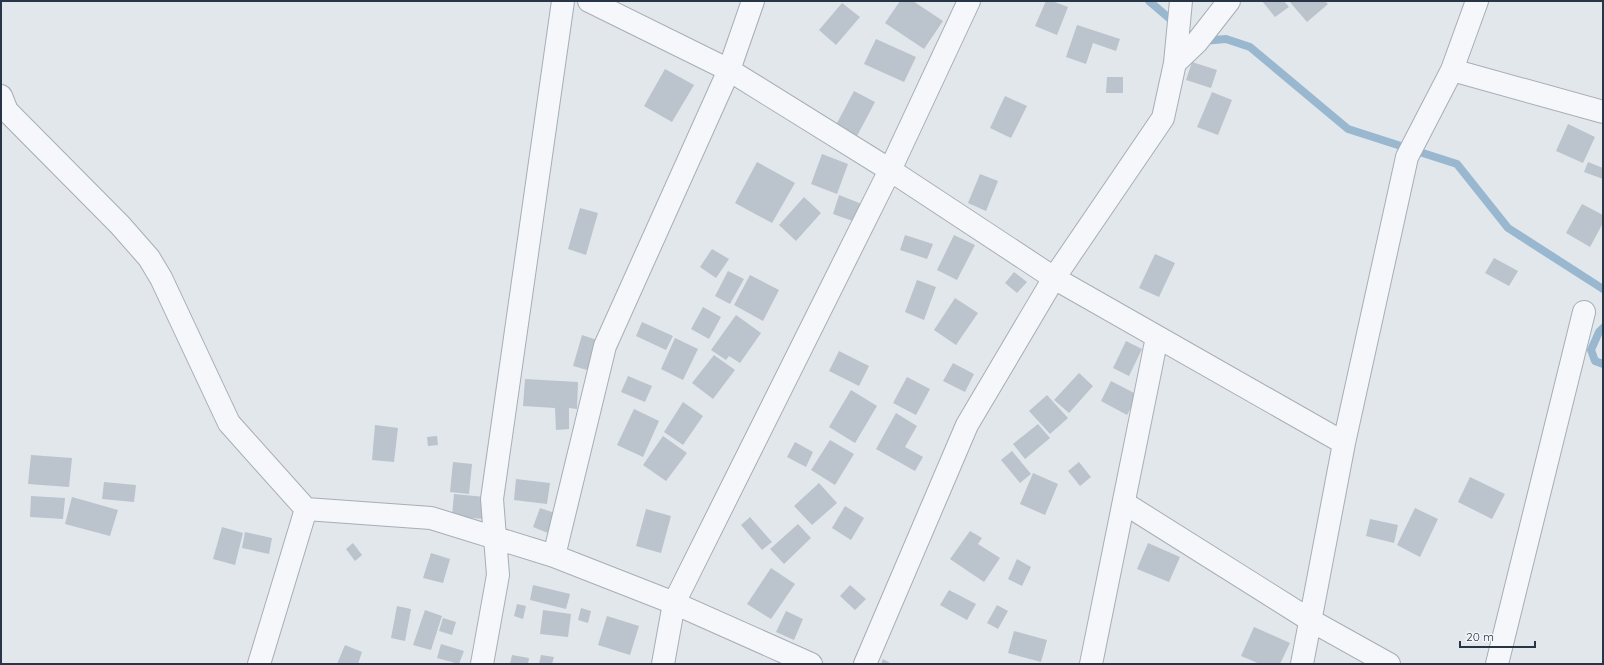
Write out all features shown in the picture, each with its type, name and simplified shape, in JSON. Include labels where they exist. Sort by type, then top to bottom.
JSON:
[{"type":"street","points":[[482,664],[498,575],[492,499],[563,1]]},
{"type":"street","points":[[589,1],[729,70],[890,170],[1054,278],[1344,443]]},
{"type":"street","points":[[554,556],[605,346],[729,70],[753,1]]},
{"type":"street","points":[[663,664],[674,603],[890,170],[969,1]]},
{"type":"street","points":[[865,664],[967,425],[1054,278],[1163,118],[1175,63],[1181,1]]},
{"type":"street","points":[[1175,63],[1197,42],[1229,1]]},
{"type":"street","points":[[1302,664],[1344,443],[1411,149],[1452,70],[1477,1]]},
{"type":"street","points":[[1452,70],[1603,112]]},
{"type":"street","points":[[1,96],[7,111],[120,225],[149,258],[161,278],[229,423],[306,509],[431,518],[554,556],[674,603],[811,664]]},
{"type":"street","points":[[1497,664],[1584,312]]},
{"type":"street","points":[[1091,664],[1157,337]]},
{"type":"street","points":[[1124,503],[1310,620],[1389,664]]},
{"type":"street","points":[[259,664],[306,509]]},
{"type":"building","points":[[900,1],[913,1],[943,21],[924,49],[885,23]]},
{"type":"building","points":[[1046,1],[1052,1],[1068,7],[1057,35],[1035,26]]},
{"type":"building","points":[[1262,1],[1284,1],[1289,7],[1275,17]]},
{"type":"building","points":[[1289,1],[1325,1],[1328,4],[1307,22]]},
{"type":"building","points":[[842,3],[860,17],[836,45],[819,30]]},
{"type":"building","points":[[1077,25],[1120,39],[1116,51],[1093,43],[1086,64],[1066,57]]},
{"type":"building","points":[[876,39],[916,57],[904,82],[864,64]]},
{"type":"building","points":[[1192,62],[1217,70],[1211,88],[1186,80]]},
{"type":"building","points":[[665,69],[694,85],[672,122],[644,106]]},
{"type":"building","points":[[1107,77],[1123,77],[1123,93],[1106,93]]},
{"type":"building","points":[[854,91],[875,102],[857,136],[836,125]]},
{"type":"building","points":[[1212,92],[1232,100],[1218,135],[1197,127]]},
{"type":"building","points":[[1005,96],[1027,106],[1011,138],[990,128]]},
{"type":"building","points":[[1568,124],[1595,137],[1583,163],[1556,151]]},
{"type":"building","points":[[822,154],[848,164],[837,194],[811,184]]},
{"type":"building","points":[[757,162],[795,183],[772,223],[735,203]]},
{"type":"building","points":[[1588,162],[1603,168],[1603,179],[1584,172]]},
{"type":"building","points":[[980,174],[998,181],[986,211],[968,203]]},
{"type":"building","points":[[839,195],[867,206],[861,224],[833,214]]},
{"type":"building","points":[[804,197],[821,213],[796,241],[779,225]]},
{"type":"building","points":[[1582,204],[1603,215],[1603,223],[1590,247],[1566,233]]},
{"type":"building","points":[[580,208],[598,213],[586,255],[568,249]]},
{"type":"building","points":[[905,235],[933,244],[927,259],[900,250]]},
{"type":"building","points":[[954,235],[975,245],[957,280],[937,270]]},
{"type":"building","points":[[712,249],[729,259],[716,278],[700,267]]},
{"type":"building","points":[[1155,254],[1175,263],[1159,297],[1139,288]]},
{"type":"building","points":[[1494,258],[1518,271],[1509,286],[1485,273]]},
{"type":"building","points":[[728,271],[744,279],[730,304],[715,296]]},
{"type":"building","points":[[1014,272],[1027,282],[1017,293],[1005,283]]},
{"type":"building","points":[[750,275],[779,290],[763,321],[734,305]]},
{"type":"building","points":[[917,280],[936,287],[924,320],[905,312]]},
{"type":"building","points":[[955,298],[978,313],[956,345],[934,330]]},
{"type":"building","points":[[703,307],[721,317],[709,339],[691,329]]},
{"type":"building","points":[[736,315],[761,333],[740,363],[729,356],[726,360],[711,350]]},
{"type":"building","points":[[642,322],[673,336],[666,350],[636,336]]},
{"type":"building","points":[[582,335],[600,341],[591,371],[573,366]]},
{"type":"building","points":[[675,338],[698,349],[683,380],[661,369]]},
{"type":"building","points":[[1126,341],[1142,349],[1129,376],[1113,368]]},
{"type":"building","points":[[839,351],[869,366],[859,386],[829,371]]},
{"type":"building","points":[[714,355],[735,370],[713,399],[692,383]]},
{"type":"building","points":[[953,363],[974,374],[965,392],[943,381]]},
{"type":"building","points":[[1079,373],[1093,386],[1069,413],[1054,400]]},
{"type":"building","points":[[628,376],[652,386],[645,402],[621,392]]},
{"type":"building","points":[[907,377],[930,389],[916,415],[893,403]]},
{"type":"building","points":[[525,379],[578,382],[577,409],[569,408],[569,429],[556,430],[555,408],[523,406]]},
{"type":"building","points":[[1111,381],[1138,395],[1127,415],[1101,401]]},
{"type":"building","points":[[851,390],[877,406],[855,443],[829,427]]},
{"type":"building","points":[[1047,395],[1068,418],[1050,434],[1029,411]]},
{"type":"building","points":[[683,402],[703,416],[683,445],[664,432]]},
{"type":"building","points":[[634,409],[659,421],[643,457],[617,445]]},
{"type":"building","points":[[896,413],[917,426],[905,447],[923,457],[915,471],[876,449]]},
{"type":"building","points":[[1038,424],[1050,438],[1025,459],[1013,444]]},
{"type":"building","points":[[375,425],[398,428],[394,462],[372,460]]},
{"type":"building","points":[[437,436],[438,445],[428,446],[427,437]]},
{"type":"building","points":[[663,436],[687,453],[666,481],[643,465]]},
{"type":"building","points":[[830,440],[854,454],[835,485],[811,470]]},
{"type":"building","points":[[795,442],[813,452],[806,467],[787,457]]},
{"type":"building","points":[[1012,451],[1031,474],[1020,483],[1001,460]]},
{"type":"building","points":[[31,455],[72,458],[69,487],[28,484]]},
{"type":"building","points":[[453,462],[472,464],[469,494],[450,492]]},
{"type":"building","points":[[1079,462],[1091,477],[1080,486],[1068,471]]},
{"type":"building","points":[[1033,473],[1058,484],[1045,515],[1020,504]]},
{"type":"building","points":[[1470,477],[1505,494],[1492,519],[1458,502]]},
{"type":"building","points":[[516,479],[550,483],[547,504],[514,500]]},
{"type":"building","points":[[104,482],[136,485],[134,502],[102,499]]},
{"type":"building","points":[[819,483],[837,503],[812,525],[794,506]]},
{"type":"building","points":[[454,494],[485,497],[483,519],[452,516]]},
{"type":"building","points":[[31,496],[65,498],[63,519],[30,517]]},
{"type":"building","points":[[72,497],[118,510],[110,536],[65,524]]},
{"type":"building","points":[[845,506],[864,518],[851,540],[832,528]]},
{"type":"building","points":[[540,508],[555,513],[548,533],[533,527]]},
{"type":"building","points":[[1415,508],[1438,519],[1420,557],[1397,545]]},
{"type":"building","points":[[646,509],[671,516],[661,553],[636,546]]},
{"type":"building","points":[[750,517],[772,542],[762,550],[741,525]]},
{"type":"building","points":[[1370,519],[1398,525],[1394,543],[1366,536]]},
{"type":"building","points":[[798,524],[811,538],[784,564],[770,549]]},
{"type":"building","points":[[222,527],[243,533],[235,565],[213,559]]},
{"type":"building","points":[[970,531],[982,538],[978,544],[1000,558],[984,582],[950,559]]},
{"type":"building","points":[[245,532],[272,538],[269,554],[242,548]]},
{"type":"building","points":[[353,543],[362,555],[355,561],[346,549]]},
{"type":"building","points":[[1148,543],[1180,557],[1169,582],[1137,569]]},
{"type":"building","points":[[431,553],[450,559],[443,583],[423,578]]},
{"type":"building","points":[[1017,559],[1031,567],[1022,586],[1008,579]]},
{"type":"building","points":[[771,568],[795,584],[771,619],[747,604]]},
{"type":"building","points":[[533,585],[570,594],[566,609],[530,600]]},
{"type":"building","points":[[850,585],[866,599],[855,610],[840,596]]},
{"type":"building","points":[[949,590],[976,604],[967,620],[940,605]]},
{"type":"building","points":[[517,604],[526,606],[523,619],[514,616]]},
{"type":"building","points":[[997,605],[1008,611],[998,629],[987,623]]},
{"type":"building","points":[[397,606],[411,609],[405,641],[391,638]]},
{"type":"building","points":[[581,608],[591,611],[588,623],[578,620]]},
{"type":"building","points":[[425,610],[442,616],[431,650],[413,645]]},
{"type":"building","points":[[543,610],[571,614],[568,637],[540,634]]},
{"type":"building","points":[[786,611],[803,619],[794,640],[776,632]]},
{"type":"building","points":[[607,616],[639,626],[630,655],[598,645]]},
{"type":"building","points":[[443,618],[456,622],[452,635],[439,631]]},
{"type":"building","points":[[1254,627],[1290,643],[1280,664],[1260,664],[1241,656]]},
{"type":"building","points":[[1014,631],[1047,640],[1041,662],[1008,653]]},
{"type":"building","points":[[441,644],[464,651],[459,664],[437,658]]},
{"type":"building","points":[[345,645],[362,652],[358,664],[337,664]]},
{"type":"building","points":[[512,655],[529,658],[528,664],[510,664]]},
{"type":"building","points":[[541,655],[554,657],[552,664],[539,664]]},
{"type":"building","points":[[883,659],[892,664],[881,664]]},
{"type":"waterway","points":[[1149,1],[1176,24]]},
{"type":"waterway","points":[[1203,41],[1226,39],[1250,47],[1348,129],[1457,164],[1508,228],[1603,289]]},
{"type":"waterway","points":[[1603,328],[1599,332],[1591,350],[1595,361],[1603,364]]}]
